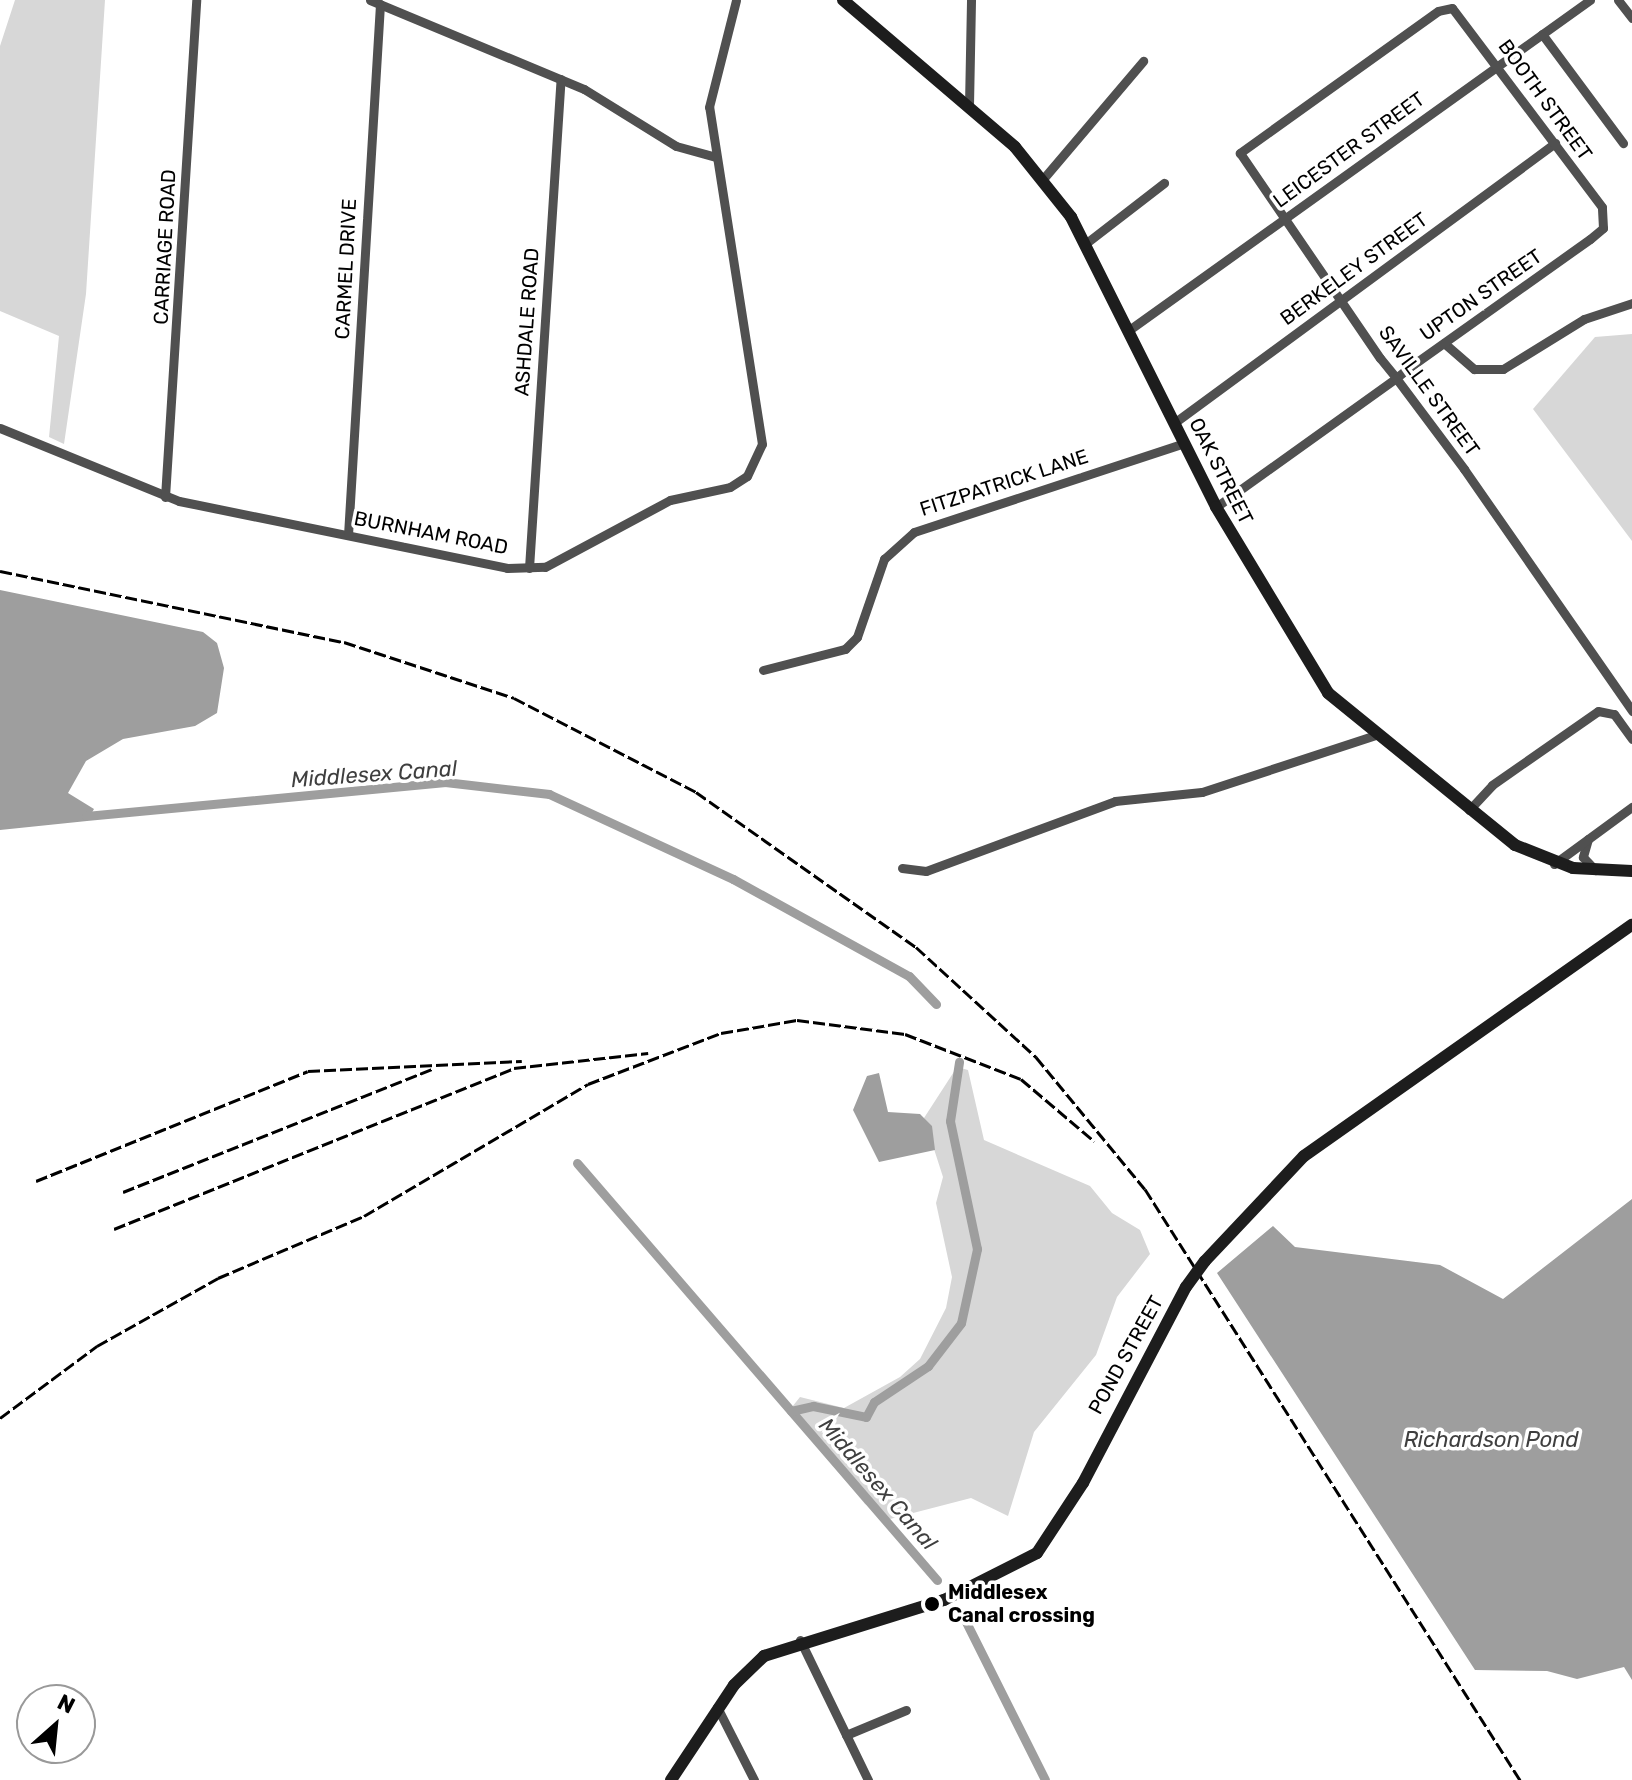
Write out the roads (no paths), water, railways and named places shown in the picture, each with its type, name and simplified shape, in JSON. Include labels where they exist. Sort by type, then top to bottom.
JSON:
[{"type":"street","name":"CARRIAGE ROAD","points":[[165,497],[198,0]]},
{"type":"street","name":"BURNHAM ROAD","points":[[0,428],[165,497],[529,568],[565,560],[670,500],[730,487],[757,462],[758,411],[716,157],[710,86],[736,0]]},
{"type":"street","name":"OAK STREET","points":[[843,0],[969,105],[1043,179],[1085,244],[1216,507],[1308,671],[1375,735],[1469,810],[1554,864],[1598,872],[1632,871]]},
{"type":"street","points":[[969,105],[971,0]]},
{"type":"street","name":"LEICESTER STREET","points":[[1129,330],[1590,0]]},
{"type":"street","points":[[1618,0],[1632,18]]},
{"type":"street","points":[[375,2],[561,79],[676,146],[716,157]]},
{"type":"street","name":"CARMEL DRIVE","points":[[348,535],[375,2]]},
{"type":"street","name":"BOOTH STREET","points":[[1300,110],[1448,7],[1498,65],[1607,220]]},
{"type":"street","points":[[1542,34],[1623,143]]},
{"type":"street","points":[[1043,179],[1143,61]]},
{"type":"street","name":"ASHDALE ROAD","points":[[529,568],[561,79]]},
{"type":"street","name":"SAVILLE STREET","points":[[1300,110],[1240,153],[1396,378],[1628,696],[1632,711]]},
{"type":"street","name":"BERKELEY STREET","points":[[1174,423],[1555,143]]},
{"type":"street","points":[[1085,244],[1164,183]]},
{"type":"street","name":"UPTON STREET","points":[[1216,507],[1590,239],[1607,220]]},
{"type":"street","points":[[1444,343],[1474,369],[1503,369],[1584,319],[1632,303]]},
{"type":"street","name":"FITZPATRICK LANE","points":[[763,670],[845,649],[857,637],[884,559],[902,538],[1184,443]]},
{"type":"street","points":[[1469,810],[1596,712],[1612,713],[1632,739]]},
{"type":"street","points":[[902,868],[926,871],[1115,801],[1202,792],[1375,735]]},
{"type":"street","points":[[1554,864],[1632,807]]},
{"type":"street","points":[[1590,838],[1583,857],[1598,872]]},
{"type":"street","name":"POND STREET","points":[[671,1780],[717,1707],[764,1656],[800,1640],[944,1600],[1037,1553],[1083,1483],[1186,1287],[1205,1261],[1304,1156],[1632,925]]},
{"type":"street","points":[[800,1640],[868,1780]]},
{"type":"street","points":[[717,1707],[754,1780]]},
{"type":"street","points":[[846,1735],[906,1710]]},
{"type":"water","points":[[0,590],[203,632],[217,643],[224,668],[217,713],[195,726],[123,739],[86,761],[68,793],[94,809],[87,821],[0,830]]},
{"type":"water","points":[[879,1073],[888,1112],[920,1114],[932,1126],[935,1150],[879,1162],[853,1110],[867,1076]]},
{"type":"water","name":"Richardson Pond","points":[[1632,1199],[1632,1680],[1624,1667],[1577,1679],[1547,1671],[1475,1670],[1217,1273],[1273,1226],[1295,1247],[1440,1265],[1503,1299]]},
{"type":"waterway","name":"Middlesex Canal","points":[[86,816],[445,782],[549,794],[733,879],[909,976],[936,1004]]},
{"type":"waterway","name":"Middlesex Canal","points":[[791,1411],[813,1406],[866,1417],[874,1402],[928,1366],[961,1323],[977,1249],[950,1121],[959,1062]]},
{"type":"waterway","name":"Middlesex Canal","points":[[577,1163],[937,1580]]},
{"type":"waterway","name":"Middlesex Canal","points":[[963,1616],[1045,1780]]},
{"type":"railway","points":[[0,571],[344,642],[514,698],[696,792],[916,947],[1036,1057],[1145,1189],[1520,1780]]},
{"type":"railway","points":[[0,1418],[97,1346],[218,1278],[364,1216],[588,1084],[721,1033],[797,1020],[905,1034],[1021,1079],[1094,1141]]},
{"type":"railway","points":[[114,1229],[514,1068],[648,1053]]},
{"type":"railway","points":[[36,1181],[308,1071],[522,1061]]},
{"type":"railway","points":[[123,1192],[432,1069]]},
{"type":"place","name":"Middlesex Canal crossing","points":[[932,1604]]}]
